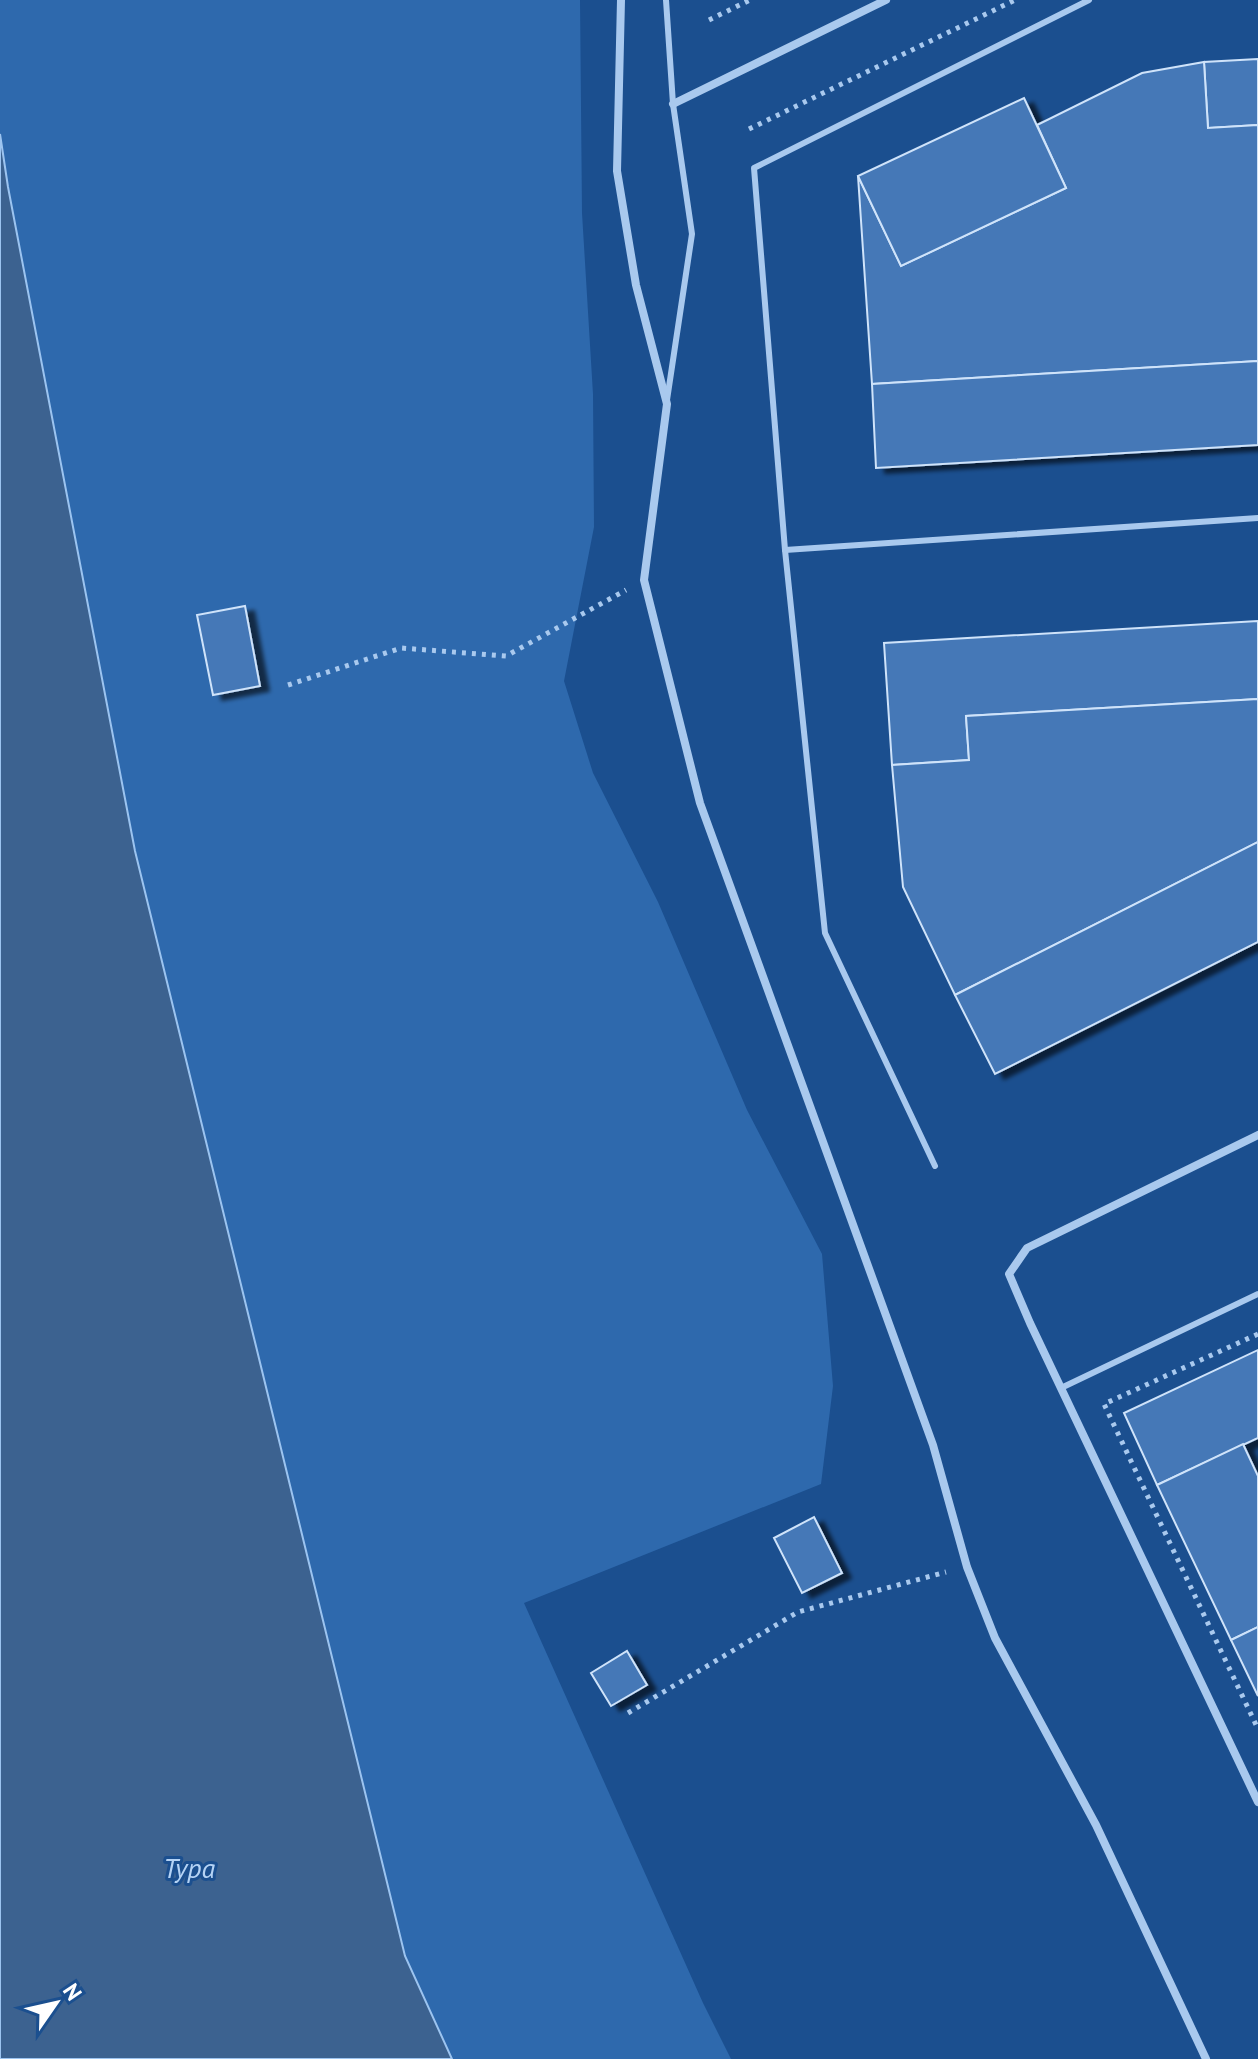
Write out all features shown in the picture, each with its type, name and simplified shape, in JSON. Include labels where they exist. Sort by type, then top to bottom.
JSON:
[{"type":"street","points":[[621,0],[617,171],[636,285],[667,404],[644,580],[700,803],[933,1445],[967,1567],[995,1638],[1096,1825],[1206,2059]]},
{"type":"street","points":[[673,104],[886,0]]},
{"type":"street","points":[[1258,1135],[1027,1248],[1009,1274],[1258,1802]]},
{"type":"lane","points":[[666,0],[673,104],[692,234],[667,404]]},
{"type":"lane","points":[[935,1166],[825,933],[785,550],[754,168],[1089,0]]},
{"type":"lane","points":[[785,550],[1258,518]]},
{"type":"lane","points":[[1061,1388],[1258,1294]]},
{"type":"path","points":[[709,20],[750,0]]},
{"type":"path","points":[[749,129],[1015,0]]},
{"type":"path","points":[[288,685],[401,648],[506,656],[644,580]]},
{"type":"path","points":[[1258,1334],[1104,1404],[1258,1729]]},
{"type":"path","points":[[628,1713],[798,1612],[967,1567]]},
{"type":"shaded area","points":[[0,0],[580,0],[582,213],[593,394],[594,527],[564,681],[593,773],[658,902],[747,1110],[822,1254],[833,1386],[821,1484],[524,1603],[731,2059],[452,2059],[405,1956],[135,851],[8,187],[0,134]]},
{"type":"water","name":"Тура","points":[[0,134],[135,851],[405,1956],[452,2059],[0,2059]]},
{"type":"building","points":[[1258,59],[1258,125],[1208,128],[1204,62]]},
{"type":"building","points":[[1204,62],[1208,128],[1258,125],[1258,361],[872,384],[858,176],[901,266],[1066,188],[1037,125],[1142,73]]},
{"type":"building","points":[[1024,98],[1066,188],[901,266],[858,176]]},
{"type":"building","points":[[1258,361],[1258,445],[876,468],[872,384]]},
{"type":"building","points":[[245,606],[260,686],[213,695],[197,615]]},
{"type":"building","points":[[1258,621],[1258,699],[966,716],[969,760],[892,765],[884,643]]},
{"type":"building","points":[[1258,699],[1258,842],[955,995],[903,887],[892,765],[969,760],[966,716]]},
{"type":"building","points":[[1258,842],[1258,942],[995,1074],[955,995]]},
{"type":"building","points":[[1258,1350],[1258,1438],[1157,1485],[1124,1413]]},
{"type":"building","points":[[1243,1444],[1258,1476],[1258,1627],[1231,1640],[1157,1485]]},
{"type":"building","points":[[814,1517],[842,1573],[802,1593],[774,1538]]},
{"type":"building","points":[[1258,1627],[1258,1696],[1231,1640]]},
{"type":"building","points":[[627,1651],[647,1685],[611,1706],[591,1673]]}]
